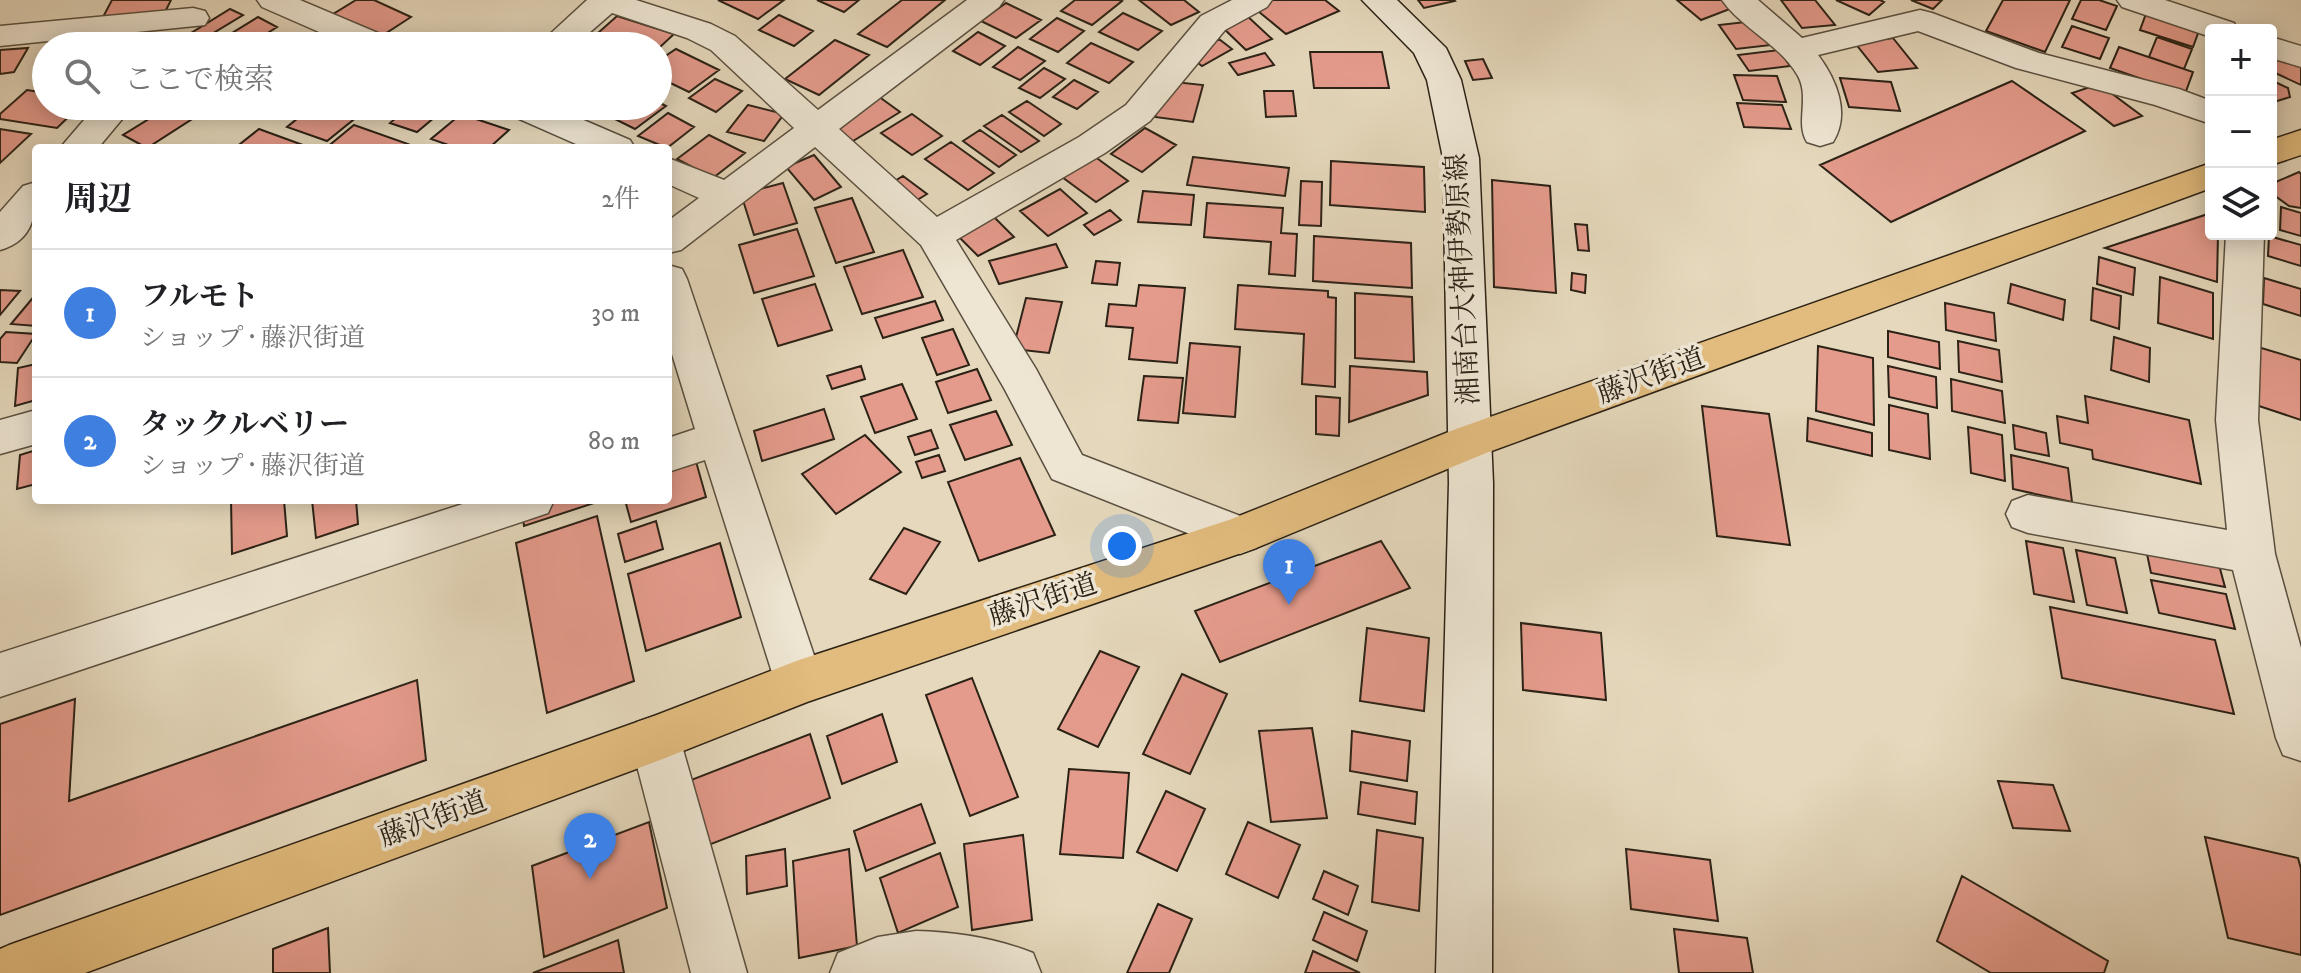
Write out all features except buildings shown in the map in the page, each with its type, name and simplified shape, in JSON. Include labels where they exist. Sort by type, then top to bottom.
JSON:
[{"type":"highway","name":"藤沢街道","points":[[9,973],[655,739],[799,682],[1240,535],[1471,441],[2205,177]]},
{"type":"street","points":[[273,0],[347,32]]},
{"type":"street","points":[[672,237],[988,0]]},
{"type":"street","points":[[934,236],[1092,145],[1138,113],[1213,23],[1256,0]]},
{"type":"street","name":"湘南台大神伊勢原線","points":[[1378,0],[1429,48],[1444,80],[1461,158],[1471,441],[1464,973]]},
{"type":"street","points":[[1738,0],[1794,50],[1814,74],[1822,91],[1820,134]]},
{"type":"street","points":[[2133,0],[2205,24]]},
{"type":"street","points":[[2233,0],[2238,24]]},
{"type":"street","points":[[570,32],[605,1],[664,8],[723,43],[934,236],[1021,380],[1067,467],[1240,535]]},
{"type":"street","points":[[0,36],[198,9]]},
{"type":"street","points":[[181,32],[198,9]]},
{"type":"street","points":[[1794,50],[1920,20],[2028,61],[2167,97],[2205,111]]},
{"type":"street","points":[[2277,49],[2301,57]]},
{"type":"street","points":[[86,144],[105,120]]},
{"type":"street","points":[[552,120],[608,144]]},
{"type":"street","points":[[672,172],[728,196]]},
{"type":"street","points":[[0,183],[32,192]]},
{"type":"street","points":[[0,237],[32,198]]},
{"type":"street","points":[[2245,240],[2237,420],[2252,554],[2287,637],[2301,738]]},
{"type":"street","points":[[672,291],[799,682]]},
{"type":"street","points":[[0,437],[32,428]]},
{"type":"street","points":[[672,454],[720,438]]},
{"type":"street","points":[[0,675],[520,504]]},
{"type":"street","points":[[2028,514],[2252,554]]},
{"type":"street","points":[[655,739],[719,973]]},
{"type":"street","points":[[858,973],[875,965],[931,957],[1013,973]]},
{"type":"place","name":"フルモト","points":[[1289,605]]},
{"type":"place","name":"タックルベリー","points":[[590,879]]}]
